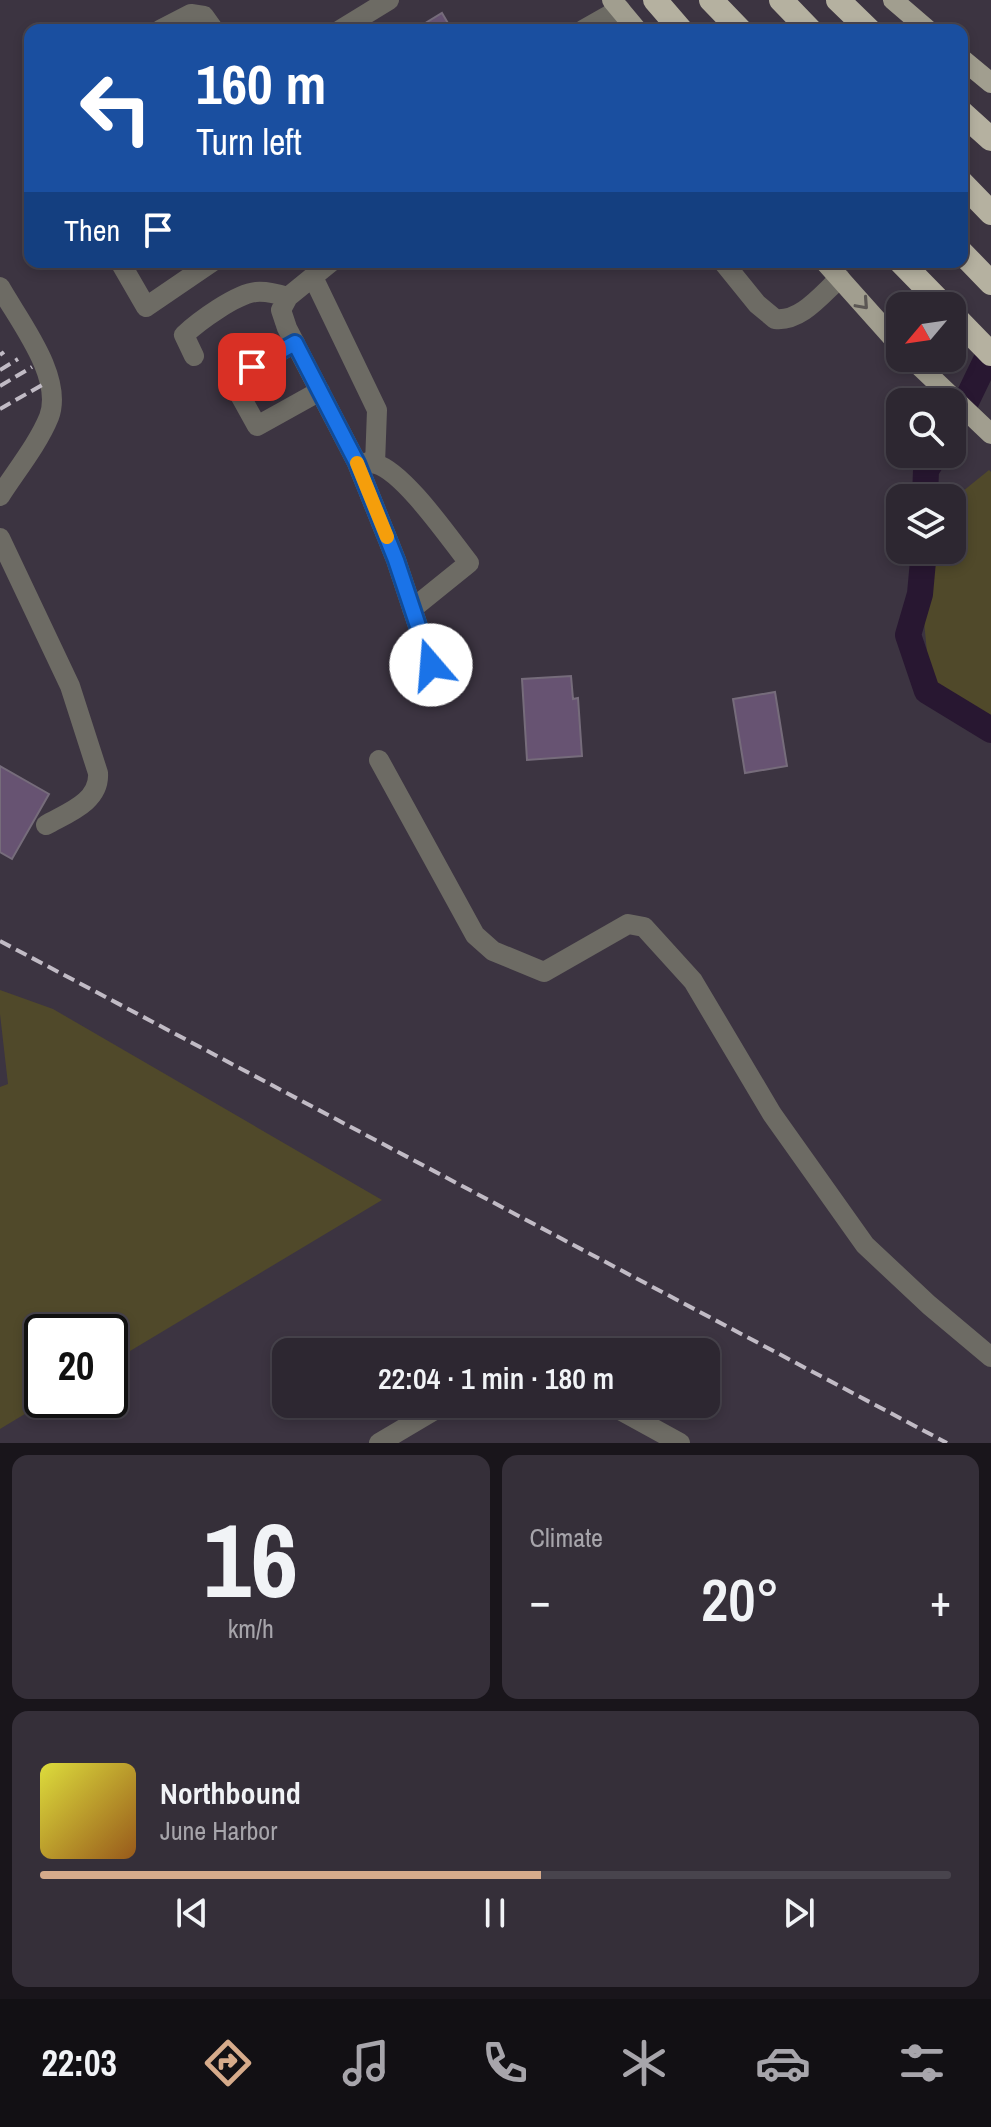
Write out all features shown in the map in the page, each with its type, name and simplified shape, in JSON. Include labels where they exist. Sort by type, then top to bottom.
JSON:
[{"type":"highway","points":[[655,0],[676,24]]},
{"type":"highway","points":[[711,0],[734,24]]},
{"type":"highway","points":[[781,0],[804,24]]},
{"type":"highway","points":[[838,0],[863,24]]},
{"type":"highway","points":[[968,117],[991,136]]},
{"type":"highway","points":[[968,189],[986,207]]},
{"type":"highway","points":[[968,259],[991,283]]},
{"type":"highway","points":[[907,268],[930,292]]},
{"type":"highway","points":[[966,328],[991,352]]},
{"type":"main road","points":[[897,1],[922,24]]},
{"type":"main road","points":[[616,4],[632,24]]},
{"type":"main road","points":[[968,64],[991,83]]},
{"type":"main road","points":[[831,268],[886,330]]},
{"type":"main road","points":[[923,372],[991,434]]},
{"type":"street","points":[[350,24],[389,0]]},
{"type":"street","points":[[591,24],[616,4]]},
{"type":"street","points":[[172,24],[191,14],[204,16],[210,24]]},
{"type":"street","points":[[123,268],[146,307],[203,268]]},
{"type":"street","points":[[324,268],[288,297],[281,310],[320,391],[366,463],[431,665]]},
{"type":"street","points":[[728,268],[757,304],[775,319],[791,318],[801,312],[840,278]]},
{"type":"street","points":[[313,277],[377,410],[366,463]]},
{"type":"street","points":[[0,287],[46,367],[53,397],[47,421],[0,496]]},
{"type":"street","points":[[194,356],[184,335],[224,306],[252,292],[266,291],[288,297]]},
{"type":"street","points":[[295,343],[231,379],[257,426],[320,391]]},
{"type":"street","points":[[366,463],[393,473],[469,563],[412,609]]},
{"type":"street","points":[[0,538],[70,686],[98,773],[97,789],[91,797],[46,825]]},
{"type":"street","points":[[379,760],[475,935],[493,951],[544,972],[628,924],[644,927],[693,981],[772,1114],[865,1245],[991,1357]]},
{"type":"street","points":[[379,1443],[421,1418]]},
{"type":"street","points":[[633,1418],[672,1441]]},
{"type":"shaded area","points":[[989,470],[991,472],[991,721],[930,683],[920,580],[926,564],[966,564],[966,489]]},
{"type":"shaded area","points":[[0,990],[53,1009],[382,1200],[128,1352],[128,1314],[24,1314],[24,1414],[0,1429],[0,1087],[8,1084]]},
{"type":"building","points":[[442,13],[448,24],[424,24]]},
{"type":"building","points":[[571,676],[573,699],[578,698],[582,756],[527,760],[522,679]]},
{"type":"building","points":[[775,692],[787,766],[745,773],[733,699]]},
{"type":"building","points":[[0,766],[49,794],[12,859],[0,852]]},
{"type":"waterway","points":[[966,402],[991,350]]},
{"type":"waterway","points":[[926,484],[927,468]]},
{"type":"waterway","points":[[923,564],[920,594],[908,635],[927,691],[991,730]]},
{"type":"railway","points":[[0,355],[4,352]]},
{"type":"railway","points":[[0,370],[18,359]]},
{"type":"railway","points":[[0,386],[32,367]]},
{"type":"railway","points":[[0,409],[42,385]]},
{"type":"railway","points":[[0,941],[947,1443]]},
{"type":"slow traffic","points":[[357,463],[387,537]]},
{"type":"route","points":[[252,367],[295,343],[357,463],[396,560],[431,665]]}]
